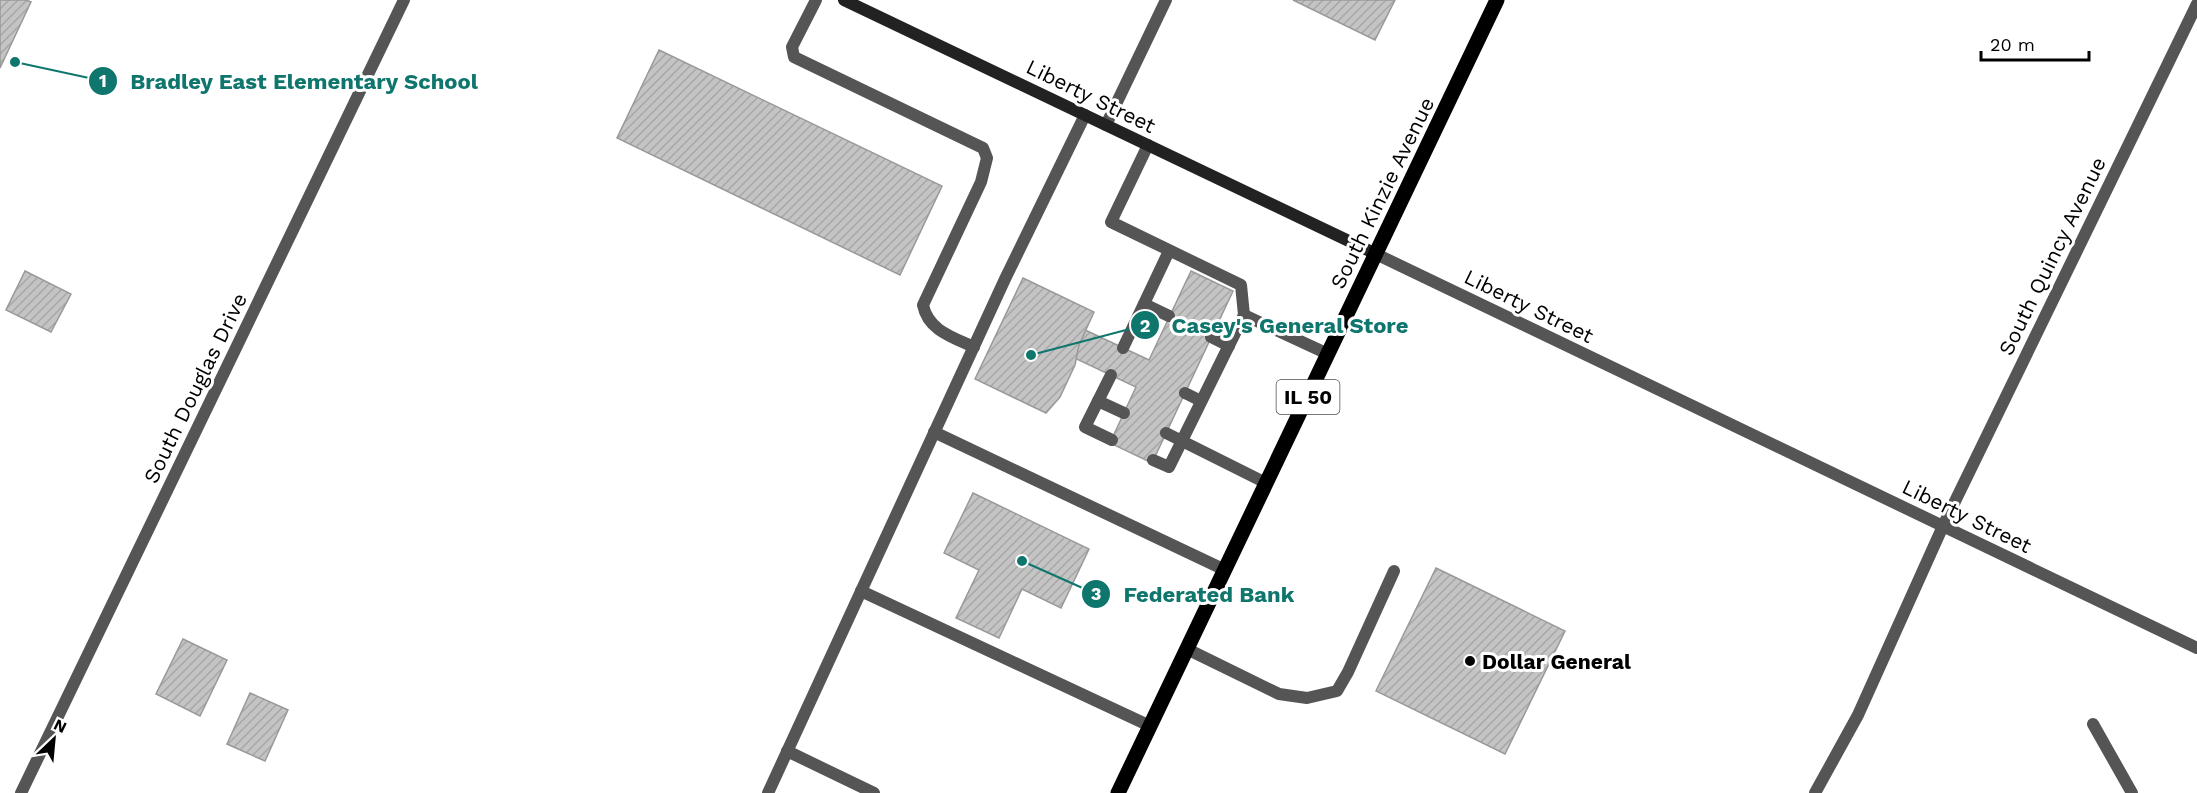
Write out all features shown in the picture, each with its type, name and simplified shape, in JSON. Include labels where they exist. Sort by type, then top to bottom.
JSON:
[{"type":"main road","name":"South Kinzie Avenue","points":[[1118,793],[1497,0]]},
{"type":"street","name":"South Douglas Drive","points":[[21,793],[404,0]]},
{"type":"street","points":[[816,0],[792,46],[794,57],[983,148],[987,158],[981,182],[923,305],[925,317],[939,331],[974,347]]},
{"type":"street","name":"Liberty Street","points":[[844,0],[2197,648]]},
{"type":"street","points":[[1106,125],[1166,0]]},
{"type":"street","name":"South Quincy Avenue","points":[[1815,793],[1858,715],[1943,526],[2197,4]]},
{"type":"street","points":[[768,793],[934,432],[1085,115]]},
{"type":"street","points":[[1148,145],[1110,222],[1241,285],[1244,315],[1170,467],[1153,460]]},
{"type":"street","points":[[1123,348],[1169,251]]},
{"type":"street","points":[[1144,304],[1169,316]]},
{"type":"street","points":[[1244,315],[1328,354]]},
{"type":"street","points":[[1211,337],[1229,346]]},
{"type":"street","points":[[1111,375],[1085,428],[1112,440]]},
{"type":"street","points":[[1185,393],[1201,401]]},
{"type":"street","points":[[1098,401],[1124,413]]},
{"type":"street","points":[[934,432],[1225,570]]},
{"type":"street","points":[[1166,434],[1266,483]]},
{"type":"street","points":[[1187,649],[1279,694],[1307,698],[1337,691],[1394,571]]},
{"type":"street","points":[[861,591],[1150,726]]},
{"type":"street","points":[[2093,724],[2132,793]]},
{"type":"street","points":[[787,752],[874,793]]},
{"type":"building","points":[[0,0],[31,2],[0,68]]},
{"type":"building","points":[[1293,0],[1395,0],[1375,40]]},
{"type":"building","points":[[659,50],[942,186],[900,275],[617,138]]},
{"type":"building","points":[[25,271],[71,294],[51,332],[6,310]]},
{"type":"building","points":[[1191,271],[1233,291],[1152,463],[1110,443],[1136,387],[1068,355],[1081,328],[1149,360]]},
{"type":"building","points":[[1023,278],[1094,312],[1079,345],[1075,365],[1060,397],[1046,413],[975,379]]},
{"type":"building","points":[[973,493],[1089,549],[1061,608],[1022,589],[999,638],[956,618],[979,570],[944,553]]},
{"type":"building","name":"Dollar General","points":[[1436,568],[1565,631],[1505,754],[1376,691]]},
{"type":"building","points":[[183,639],[227,660],[200,716],[156,694]]},
{"type":"building","points":[[250,693],[288,710],[265,761],[227,744]]},
{"type":"place","name":"Bradley East Elementary School","points":[[15,62]]},
{"type":"place","name":"Casey's General Store","points":[[1031,355]]},
{"type":"place","name":"Federated Bank","points":[[1022,561]]},
{"type":"place","name":"Dollar General","points":[[1470,661]]}]
